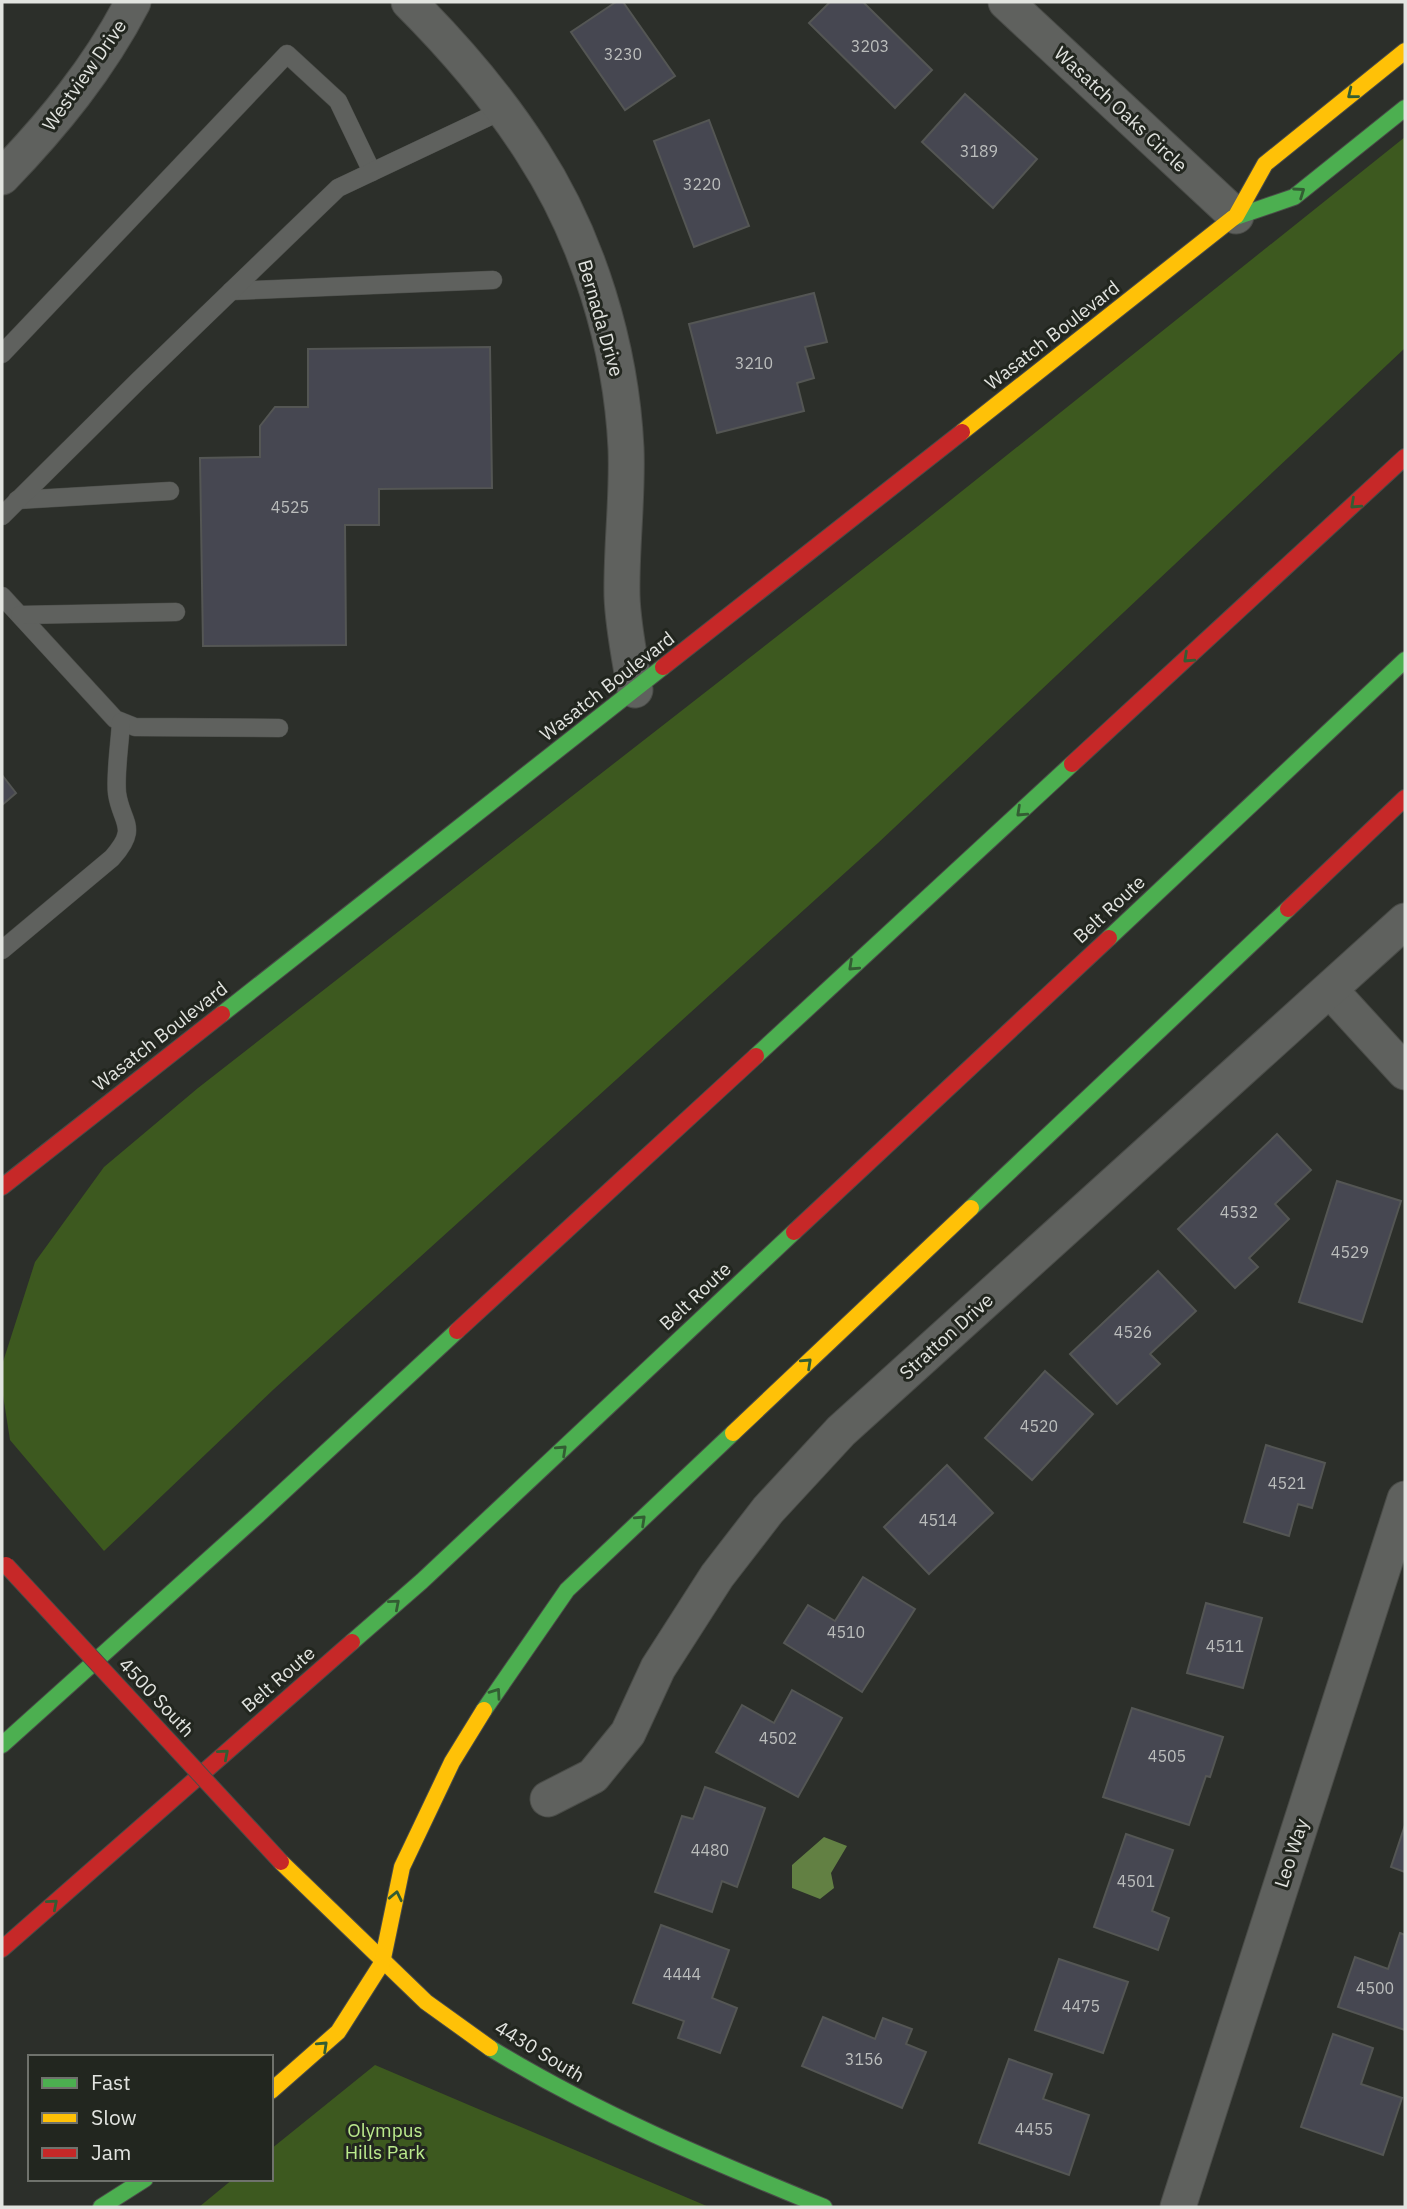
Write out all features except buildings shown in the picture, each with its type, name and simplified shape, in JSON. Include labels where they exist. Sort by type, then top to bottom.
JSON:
[{"type":"main road","name":"Wasatch Boulevard","points":[[1236,216],[1265,164],[1405,51]]},
{"type":"main road","name":"Wasatch Boulevard","points":[[2,1187],[1236,216],[1294,197],[1405,108]]},
{"type":"main road","points":[[2,1745],[268,1506],[1405,457]]},
{"type":"main road","name":"Belt Route","points":[[2,1949],[422,1581],[1405,660]]},
{"type":"main road","points":[[273,2089],[338,2032],[382,1963],[402,1867],[452,1762],[478,1718],[567,1590],[1405,798]]},
{"type":"main road","name":"4500 South","points":[[4,1563],[281,1862]]},
{"type":"main road","name":"4430 South","points":[[281,1862],[382,1963],[438,2012],[516,2064],[586,2103],[713,2161],[824,2207]]},
{"type":"main road","points":[[101,2207],[142,2181]]},
{"type":"street","name":"Westview Drive","points":[[2,177],[60,114],[97,62],[133,2]]},
{"type":"street","name":"Bernada Drive","points":[[409,2],[460,57],[534,153],[571,225],[592,277],[613,353],[623,407],[626,449],[623,610],[635,690]]},
{"type":"street","name":"Wasatch Oaks Circle","points":[[1006,2],[1236,216]]},
{"type":"street","name":"Stratton Drive","points":[[548,1799],[593,1776],[628,1733],[658,1668],[717,1576],[768,1510],[841,1431],[1405,920]]},
{"type":"street","points":[[1330,990],[1405,1072]]},
{"type":"street","name":"Leo Way","points":[[1178,2207],[1405,1499]]},
{"type":"lane","points":[[2,354],[287,54],[338,101],[372,172]]},
{"type":"lane","points":[[2,516],[338,188],[503,110]]},
{"type":"lane","points":[[231,291],[493,280]]},
{"type":"lane","points":[[17,500],[170,491]]},
{"type":"lane","points":[[2,596],[121,722],[135,727],[279,728]]},
{"type":"lane","points":[[20,615],[176,612]]},
{"type":"lane","points":[[2,950],[121,848],[127,823],[117,793],[121,722]]},
{"type":"green space","points":[[1405,137],[1405,348],[878,843],[274,1389],[104,1551],[10,1440],[2,1389],[2,1365],[35,1262],[104,1167],[198,1088],[917,527]]},
{"type":"green space","name":"Olympus Hills Park","points":[[375,2065],[709,2207],[199,2207],[231,2181],[273,2181],[273,2147]]},
{"type":"shaded area","points":[[824,1837],[847,1846],[831,1873],[834,1888],[820,1899],[792,1888],[792,1865]]},
{"type":"traffic: fast","points":[[1233,218],[1294,197],[1405,108]]},
{"type":"traffic: fast","points":[[1109,938],[1405,660]]},
{"type":"traffic: fast","points":[[222,1014],[663,667]]},
{"type":"traffic: fast","points":[[756,1056],[1072,764]]},
{"type":"traffic: fast","points":[[971,1208],[1288,909]]},
{"type":"traffic: fast","points":[[352,1642],[422,1581],[794,1232]]},
{"type":"traffic: fast","points":[[2,1745],[258,1515],[457,1331]]},
{"type":"traffic: fast","points":[[484,1710],[567,1590],[733,1433]]},
{"type":"traffic: fast","points":[[490,2048],[612,2114],[824,2207]]},
{"type":"traffic: fast","points":[[101,2207],[142,2181]]},
{"type":"traffic: slow","points":[[1236,216],[1265,164],[1405,51]]},
{"type":"traffic: slow","points":[[962,432],[1233,218]]},
{"type":"traffic: slow","points":[[733,1433],[971,1208]]},
{"type":"traffic: slow","points":[[273,2089],[338,2032],[382,1963],[402,1867],[452,1762],[484,1710]]},
{"type":"traffic: slow","points":[[281,1862],[426,2002],[490,2048]]},
{"type":"traffic: jam","points":[[663,667],[962,432]]},
{"type":"traffic: jam","points":[[1072,764],[1405,457]]},
{"type":"traffic: jam","points":[[1288,909],[1405,798]]},
{"type":"traffic: jam","points":[[794,1232],[1109,938]]},
{"type":"traffic: jam","points":[[2,1187],[222,1014]]},
{"type":"traffic: jam","points":[[457,1331],[756,1056]]},
{"type":"traffic: jam","points":[[6,1565],[281,1862]]},
{"type":"traffic: jam","points":[[2,1949],[352,1642]]}]
